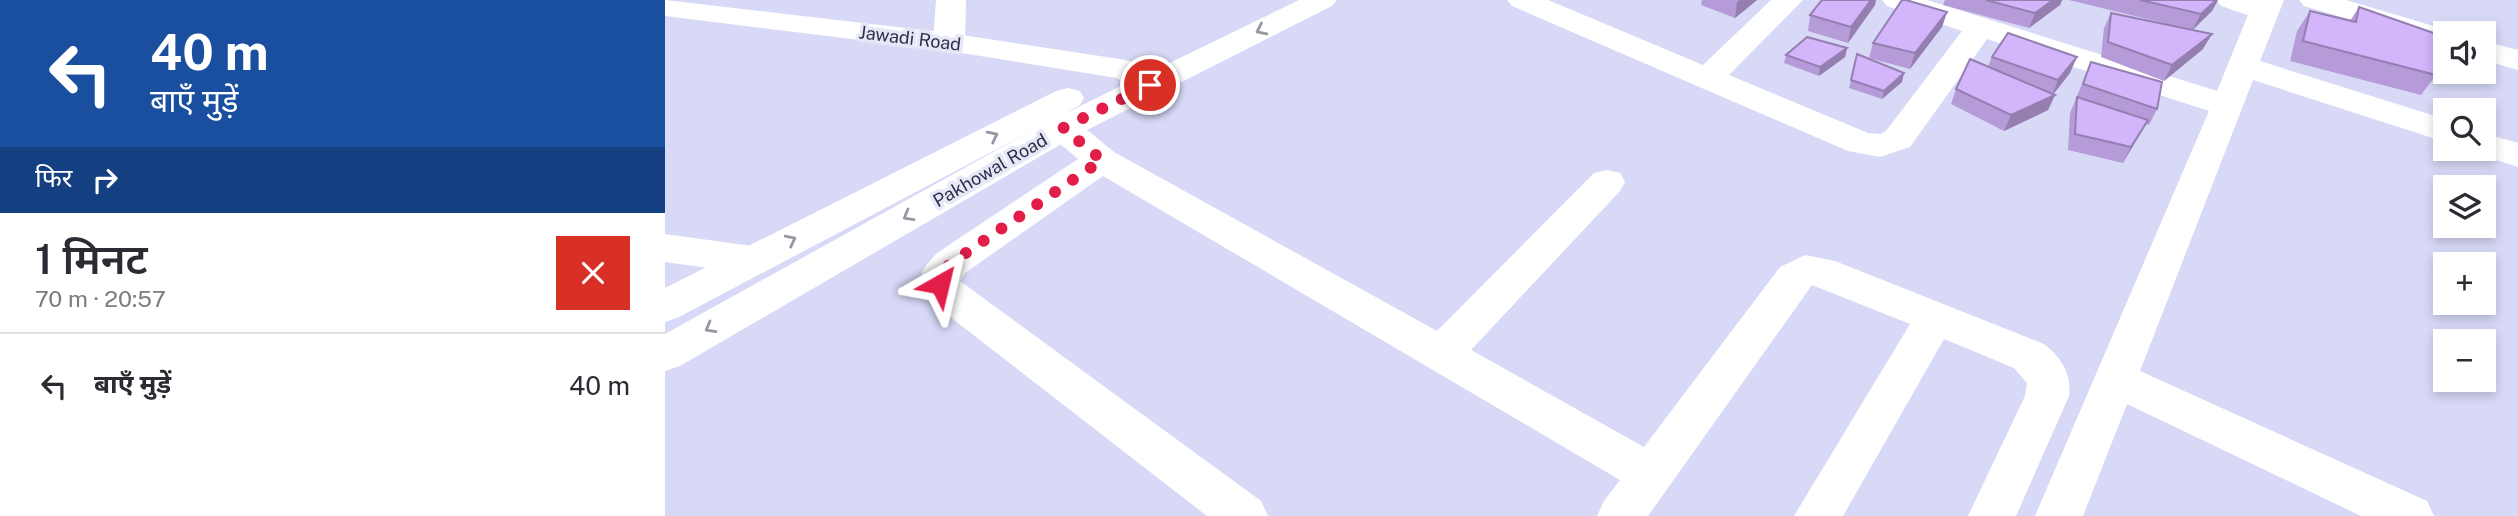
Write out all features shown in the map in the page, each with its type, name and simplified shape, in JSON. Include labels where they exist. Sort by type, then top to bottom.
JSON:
[{"type":"street","points":[[949,42],[951,0]]},
{"type":"street","name":"Pakhowal Road","points":[[665,354],[1063,128],[1137,77],[1266,0]]},
{"type":"street","name":"Pakhowal Road","points":[[665,306],[752,260],[1137,77],[1322,0]]},
{"type":"street","points":[[1522,0],[1561,7],[1708,78],[1860,143],[1875,146],[1891,145],[1898,139],[1980,27]]},
{"type":"street","points":[[1708,78],[1788,0]]},
{"type":"street","points":[[1897,0],[2228,106]]},
{"type":"street","points":[[2059,516],[2267,5],[2231,0]]},
{"type":"street","points":[[2314,0],[2433,35]]},
{"type":"street","name":"Jawadi Road","points":[[665,7],[949,42],[1137,77]]},
{"type":"street","points":[[2496,54],[2518,60]]},
{"type":"street","points":[[2242,66],[2433,127]]},
{"type":"street","points":[[1063,128],[1102,160],[1651,474]]},
{"type":"street","points":[[2496,148],[2518,155]]},
{"type":"street","points":[[1102,160],[951,263],[940,275],[940,284],[946,292],[1244,516]]},
{"type":"street","points":[[1441,354],[1607,182]]},
{"type":"street","points":[[665,248],[752,260]]},
{"type":"street","points":[[1621,516],[1794,277],[1805,270],[1837,276],[2029,356],[2045,367],[2050,382],[2047,396],[1992,516]]},
{"type":"street","points":[[1818,516],[1936,317]]},
{"type":"street","points":[[2116,379],[2410,516]]},
{"type":"building","points":[[1822,0],[1871,0],[1851,27],[1810,15]]},
{"type":"building","points":[[1902,0],[1947,12],[1915,53],[1873,43]]},
{"type":"building","points":[[1986,0],[2053,0],[2035,13]]},
{"type":"building","points":[[2140,0],[2216,0],[2201,14]]},
{"type":"building","points":[[2359,7],[2433,33],[2433,74],[2303,41],[2310,11],[2356,22]]},
{"type":"building","points":[[2111,13],[2212,34],[2172,65],[2108,42]]},
{"type":"building","points":[[2008,33],[2077,57],[2058,80],[1992,57]]},
{"type":"building","points":[[1807,37],[1847,48],[1820,67],[1786,55]]},
{"type":"building","points":[[1857,54],[1904,73],[1884,91],[1851,80]]},
{"type":"building","points":[[1970,59],[2055,95],[2011,115],[1956,89]]},
{"type":"building","points":[[2091,62],[2162,82],[2157,109],[2083,84]]},
{"type":"building","points":[[2077,97],[2148,120],[2131,147],[2075,134]]},
{"type":"route","points":[[940,284],[940,275],[951,263],[1102,160],[1063,128],[1150,85]]}]
